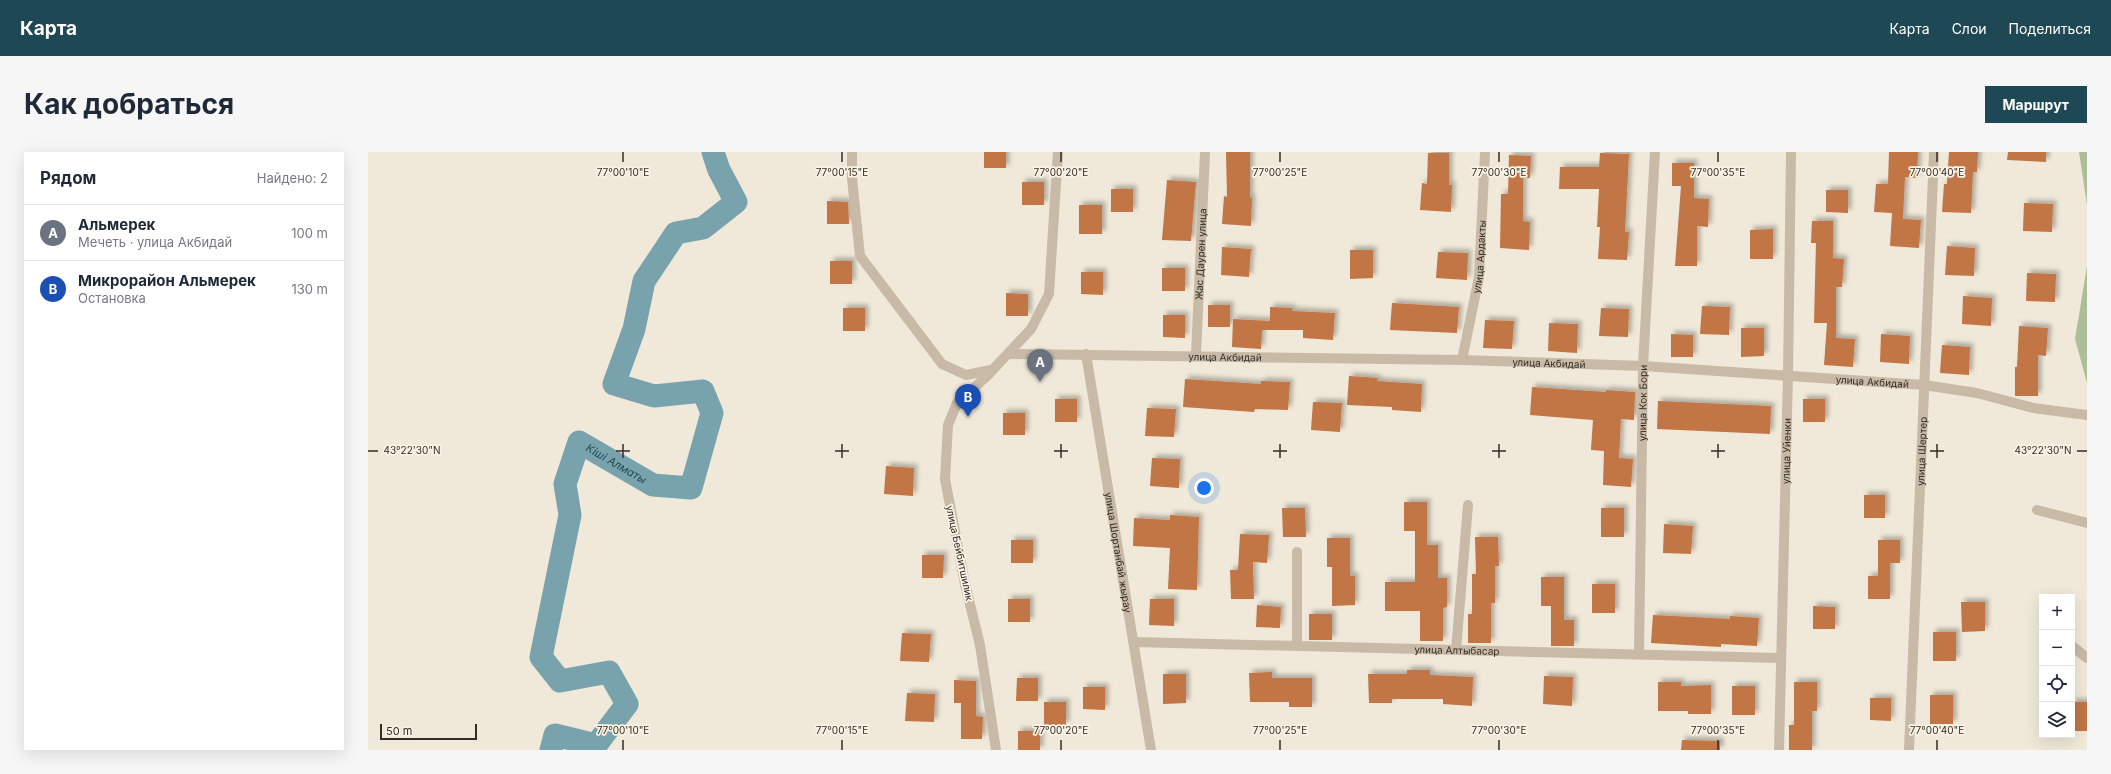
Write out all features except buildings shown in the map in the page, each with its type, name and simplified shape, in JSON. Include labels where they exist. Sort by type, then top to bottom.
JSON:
[{"type":"street","points":[[852,152],[852,178],[860,256],[942,364],[966,375],[992,370]]},
{"type":"street","points":[[1008,354],[1031,329],[1050,294],[1058,152]]},
{"type":"street","name":"Жас Даурен улица","points":[[1196,355],[1205,152]]},
{"type":"street","name":"улица Ардакты","points":[[1462,360],[1479,277],[1485,152]]},
{"type":"street","name":"улица Кок Бори","points":[[1639,654],[1643,366],[1655,152]]},
{"type":"street","name":"улица Уйенки","points":[[1779,750],[1788,375],[1790,152]]},
{"type":"street","name":"улица Шертер","points":[[1909,750],[1934,152]]},
{"type":"street","name":"улица Бейбитшилик","points":[[996,750],[980,645],[965,584],[945,479],[948,425],[957,403],[1008,354]]},
{"type":"street","name":"улица Акбидай","points":[[1008,354],[1196,355],[1462,360],[1643,366],[1924,385],[1978,393],[2033,408],[2087,415]]},
{"type":"street","name":"улица Шортанбай жырау","points":[[1086,354],[1151,750]]},
{"type":"street","points":[[1456,650],[1468,505]]},
{"type":"street","points":[[2037,510],[2087,523]]},
{"type":"street","points":[[1297,552],[1297,646]]},
{"type":"street","name":"улица Алтыбасар","points":[[1134,642],[1781,658]]},
{"type":"street","points":[[2075,648],[2087,658]]},
{"type":"green space","points":[[2079,152],[2087,152],[2087,205]]},
{"type":"green space","points":[[2087,266],[2087,383],[2075,339]]},
{"type":"waterway","name":"Кіші Алматы","points":[[551,750],[555,735],[596,745],[627,704],[609,672],[560,681],[541,657],[570,515],[565,484],[579,442],[653,485],[691,488],[712,413],[703,391],[654,396],[614,384],[634,329],[644,281],[676,233],[703,228],[736,202],[719,170],[713,152]]},
{"type":"place","name":"Альмерек","points":[[1040,382]]},
{"type":"place","name":"Микрорайон Альмерек","points":[[968,417]]}]
